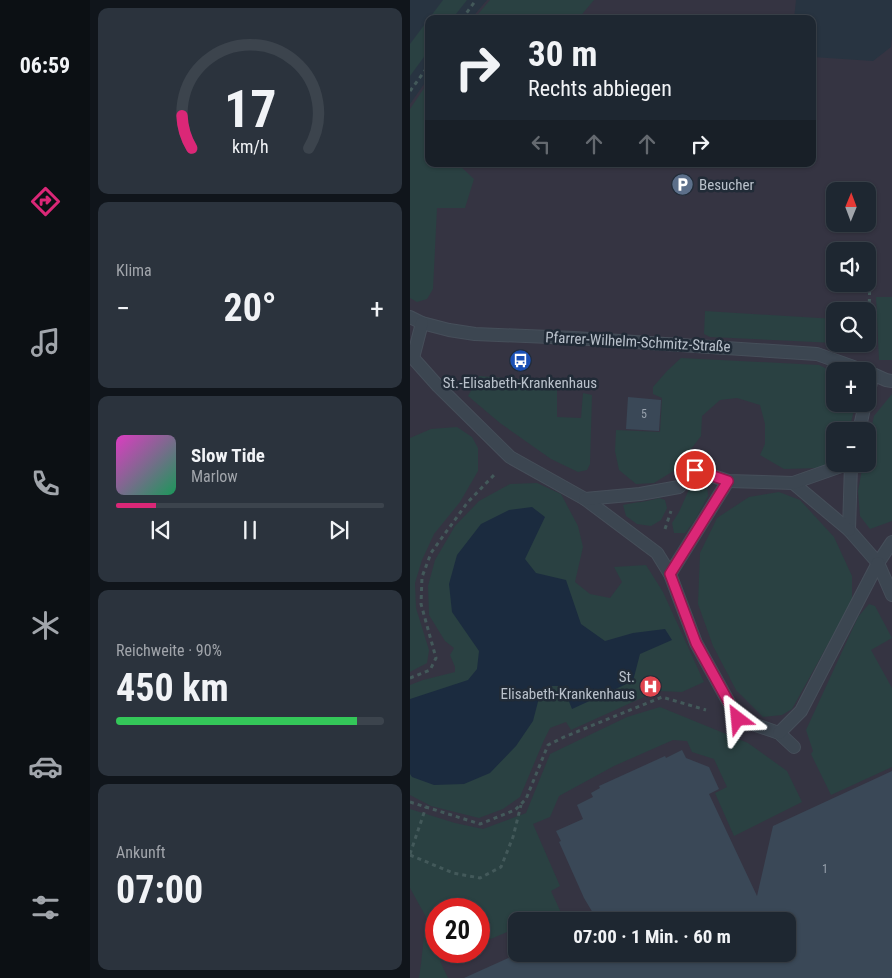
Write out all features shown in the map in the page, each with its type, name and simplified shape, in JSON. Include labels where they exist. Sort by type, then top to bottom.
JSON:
[{"type":"lane","name":"Pfarrer-Wilhelm-Schmitz-Straße","points":[[416,320],[449,330],[475,334],[817,354],[840,362]]},
{"type":"lane","points":[[416,320],[413,358],[438,386],[510,457],[585,499],[657,553],[670,574],[696,643],[738,719],[779,733],[794,747]]},
{"type":"lane","name":"Pfarrer-Wilhelm-Schmitz-Straße","points":[[876,376],[892,381]]},
{"type":"lane","points":[[585,499],[640,494],[680,487],[695,470],[728,481],[793,483],[826,471]]},
{"type":"lane","points":[[849,530],[851,472]]},
{"type":"lane","points":[[670,574],[728,481]]},
{"type":"lane","points":[[793,483],[849,530],[878,563],[892,595]]},
{"type":"lane","points":[[779,733],[802,711],[878,563],[892,542]]},
{"type":"path","points":[[465,15],[476,0]]},
{"type":"path","points":[[410,90],[425,70]]},
{"type":"path","points":[[410,678],[430,670],[436,658],[421,604],[422,577],[431,552],[467,503],[510,457]]},
{"type":"path","points":[[657,553],[680,487]]},
{"type":"path","points":[[410,802],[480,824],[515,810],[526,799],[548,745],[662,697],[738,719]]},
{"type":"path","points":[[426,807],[410,854],[453,873],[480,878],[501,867],[513,837],[521,804]]},
{"type":"shaded area","points":[[487,0],[796,0],[794,15],[474,15]]},
{"type":"shaded area","name":"St. Elisabeth-Krankenhaus","points":[[892,36],[892,978],[410,978],[410,104],[425,83],[425,167],[816,167],[816,57],[873,61],[891,47]]},
{"type":"shaded area","points":[[532,507],[545,517],[525,559],[536,573],[566,580],[581,624],[605,641],[633,633],[665,629],[672,640],[640,654],[633,681],[572,709],[566,694],[560,686],[548,686],[540,694],[533,721],[516,746],[490,773],[464,784],[434,785],[412,777],[410,774],[410,699],[468,680],[477,669],[479,651],[452,612],[449,584],[457,555],[481,524],[509,510]]},
{"type":"green space","points":[[443,0],[467,0],[455,15],[432,15]]},
{"type":"green space","points":[[490,0],[594,0],[581,15],[477,15]]},
{"type":"green space","points":[[425,24],[425,55],[410,76],[410,44]]},
{"type":"green space","points":[[425,87],[425,167],[461,167],[474,179],[465,208],[437,208],[433,289],[427,299],[417,302],[410,298],[410,109]]},
{"type":"green space","points":[[876,297],[892,297],[892,360],[879,360]]},
{"type":"green space","points":[[705,311],[826,318],[826,343],[710,337],[704,334]]},
{"type":"green space","points":[[681,358],[819,365],[826,368],[826,412],[853,412],[851,422],[826,422],[826,465],[820,468],[784,469],[760,455],[765,444],[765,424],[760,405],[737,398],[720,400],[702,416],[701,436],[675,470],[654,483],[636,484],[619,470],[615,451],[616,430],[660,432],[662,398],[653,394],[653,387]]},
{"type":"green space","points":[[479,376],[557,382],[557,417],[581,418],[583,393],[592,395],[590,464],[587,470],[578,472],[551,459],[500,423],[468,396]]},
{"type":"green space","points":[[892,394],[892,521],[870,529],[860,516],[858,491],[862,472],[876,472],[876,422],[873,422],[874,416]]},
{"type":"green space","points":[[457,427],[472,437],[478,448],[478,471],[460,502],[434,534],[422,560],[415,583],[416,608],[429,650],[427,663],[410,672],[410,438],[431,429]]},
{"type":"green space","points":[[698,480],[707,485],[708,496],[695,520],[685,533],[674,533],[672,523],[691,485]]},
{"type":"green space","points":[[537,483],[561,494],[578,526],[583,547],[575,582],[590,594],[610,598],[622,582],[614,567],[646,565],[663,592],[704,682],[682,692],[657,691],[571,730],[566,722],[550,728],[520,797],[503,809],[479,818],[431,806],[410,795],[410,685],[455,672],[450,655],[454,648],[445,641],[429,615],[428,586],[435,560],[455,526],[479,501],[510,484]]},
{"type":"green space","points":[[779,492],[800,500],[834,537],[852,576],[852,601],[792,709],[782,715],[763,717],[736,690],[713,646],[698,604],[700,553],[717,518],[749,497]]},
{"type":"green space","points":[[659,498],[665,500],[667,508],[661,520],[651,526],[637,524],[626,516],[623,505]]},
{"type":"green space","points":[[869,604],[875,606],[892,638],[871,650],[892,688],[892,767],[831,795],[811,754],[813,751],[806,730],[858,617]]},
{"type":"green space","points":[[660,707],[748,743],[787,771],[802,802],[734,836],[715,793],[727,787],[714,759],[692,752],[687,741],[673,740],[614,766],[559,796],[550,817],[533,824],[560,886],[551,891],[561,912],[508,912],[508,932],[490,939],[490,898],[425,898],[425,915],[410,888],[410,809],[455,823],[483,829],[526,813],[550,754],[627,717]]},
{"type":"green space","points":[[425,926],[425,963],[441,963],[448,978],[419,978]]},
{"type":"building","points":[[628,397],[661,400],[659,431],[626,429]]},
{"type":"building","points":[[682,750],[686,758],[709,767],[719,789],[709,794],[757,896],[773,826],[892,771],[892,978],[464,978],[508,958],[508,962],[796,962],[796,912],[592,912],[584,898],[556,831],[583,819],[577,805],[593,797],[591,793],[600,788],[599,786],[665,756],[666,758]]},
{"type":"place","name":"Besucher","points":[[683,185]]},
{"type":"place","name":"St.-Elisabeth-Krankenhaus","points":[[520,360]]},
{"type":"place","name":"St. Elisabeth-Krankenhaus","points":[[651,686]]},
{"type":"route","points":[[695,470],[728,481],[670,574],[696,643],[738,719]]}]
